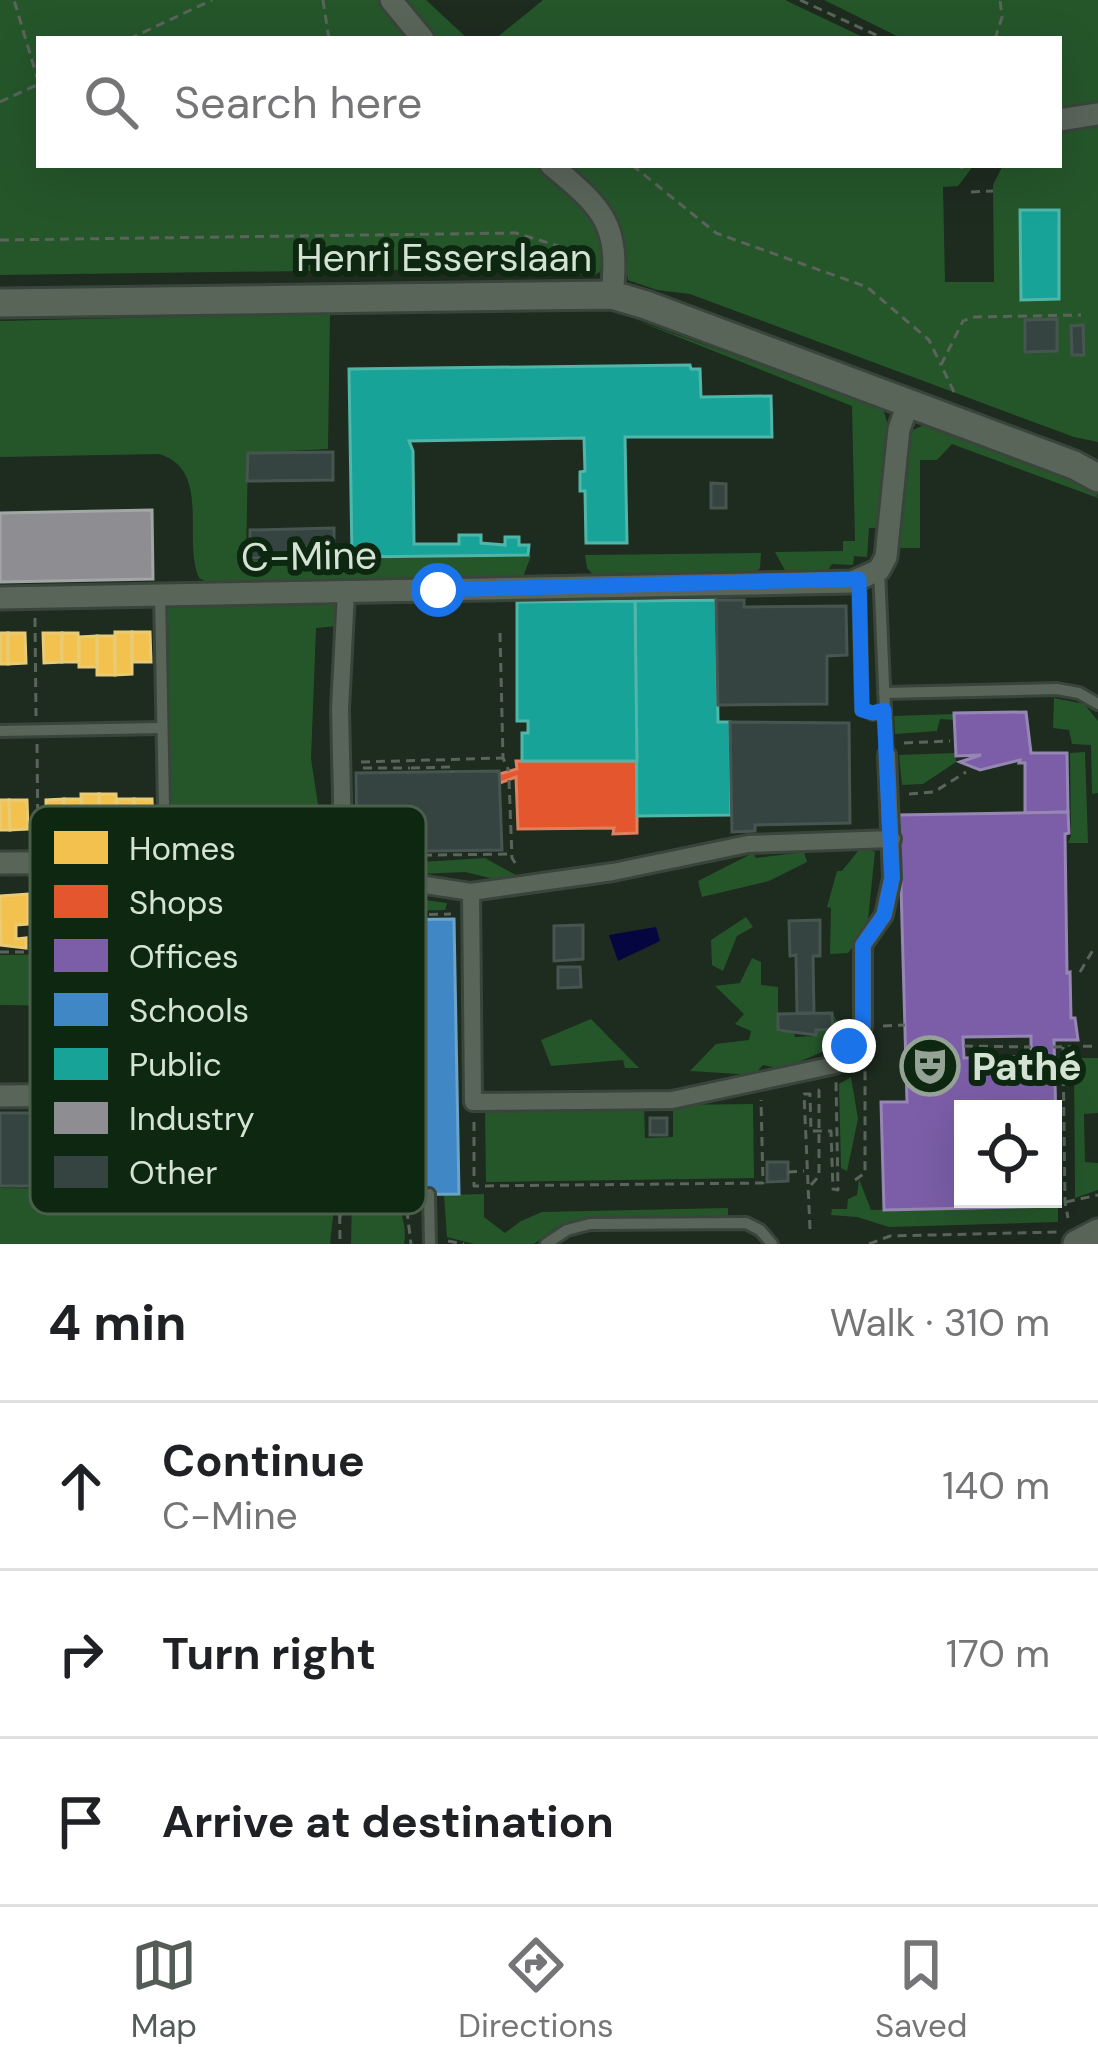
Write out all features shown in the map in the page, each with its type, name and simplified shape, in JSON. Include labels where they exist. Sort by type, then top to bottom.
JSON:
[{"type":"street","points":[[391,0],[421,36]]},
{"type":"street","points":[[1062,120],[1098,114]]},
{"type":"street","points":[[555,168],[593,200],[615,241],[612,296]]},
{"type":"street","name":"Henri Esserslaan","points":[[0,303],[612,296],[646,304],[1090,469]]},
{"type":"street","points":[[869,574],[886,557],[899,429],[908,404]]},
{"type":"street","name":"C-Mine","points":[[0,598],[869,574]]},
{"type":"street","points":[[344,806],[340,709],[346,592]]},
{"type":"street","points":[[471,892],[473,1102],[672,1100],[835,1065],[863,1027],[863,945],[884,915],[892,878],[887,749]]},
{"type":"street","points":[[426,885],[471,892],[613,872],[748,844],[892,839]]},
{"type":"street","points":[[0,863],[30,864]]},
{"type":"street","points":[[0,1096],[30,1096]]},
{"type":"street","points":[[1071,1233],[1098,1233]]},
{"type":"lane","points":[[869,574],[887,749]]},
{"type":"lane","points":[[869,574],[862,710],[884,710]]},
{"type":"lane","points":[[160,595],[162,806]]},
{"type":"lane","points":[[884,693],[1057,689],[1079,693],[1098,704]]},
{"type":"lane","points":[[0,731],[161,728]]},
{"type":"lane","points":[[429,1194],[430,1244]]},
{"type":"lane","points":[[546,1244],[567,1230],[590,1224],[746,1222],[760,1229],[772,1244]]},
{"type":"path","points":[[14,0],[36,74]]},
{"type":"path","points":[[135,36],[212,0]]},
{"type":"path","points":[[322,0],[328,36]]},
{"type":"path","points":[[800,0],[878,36]]},
{"type":"path","points":[[996,36],[1002,17],[1000,0]]},
{"type":"path","points":[[0,102],[36,85]]},
{"type":"path","points":[[636,168],[716,233],[867,287],[929,340],[957,399]]},
{"type":"path","points":[[970,192],[993,191]]},
{"type":"path","points":[[0,240],[516,233],[606,261]]},
{"type":"path","points":[[941,365],[963,321],[972,317],[1082,315]]},
{"type":"path","points":[[500,633],[503,758],[508,771]]},
{"type":"path","points":[[887,749],[950,741]]},
{"type":"path","points":[[343,762],[503,758]]},
{"type":"path","points":[[410,760],[410,768]]},
{"type":"path","points":[[360,773],[360,768],[452,767],[452,772]]},
{"type":"path","points":[[890,796],[934,792],[966,772]]},
{"type":"path","points":[[508,780],[511,854],[528,882]]},
{"type":"path","points":[[426,857],[511,854]]},
{"type":"path","points":[[426,914],[471,913]]},
{"type":"path","points":[[1080,972],[1093,950]]},
{"type":"path","points":[[863,1027],[905,1025]]},
{"type":"path","points":[[849,1046],[865,1055],[866,1172],[855,1180]]},
{"type":"path","points":[[964,1046],[1031,1047]]},
{"type":"path","points":[[1053,1047],[1098,1046]]},
{"type":"path","points":[[869,1244],[890,1236],[1071,1233],[1065,1202],[1063,1047]]},
{"type":"path","points":[[473,1102],[474,1186],[763,1183],[760,1082]]},
{"type":"path","points":[[810,1229],[805,1094],[810,1094],[811,1131],[831,1131],[833,1190],[838,1190],[836,1089]]},
{"type":"path","points":[[810,1186],[819,1176],[819,1090]]},
{"type":"path","points":[[788,1172],[806,1171]]},
{"type":"path","points":[[1065,1202],[1098,1195]]},
{"type":"path","points":[[340,1214],[340,1244]]},
{"type":"path","points":[[407,1214],[411,1244]]},
{"type":"path","points":[[1018,1234],[1018,1244]]},
{"type":"green space","points":[[0,0],[380,0],[411,36],[36,36],[36,168],[542,168],[588,210],[602,238],[603,254],[600,272],[592,276],[527,268],[0,275]]},
{"type":"green space","points":[[403,0],[426,0],[465,36],[433,36]]},
{"type":"green space","points":[[543,0],[785,0],[861,36],[499,36]]},
{"type":"green space","points":[[824,0],[1098,0],[1098,106],[1062,112],[1062,36],[897,36]]},
{"type":"green space","points":[[1098,120],[1098,442],[690,294],[628,280],[611,215],[570,168],[972,168],[958,186],[943,187],[945,282],[994,282],[993,185],[1002,168],[1062,168],[1062,125]]},
{"type":"green space","points":[[330,313],[328,449],[248,453],[246,560],[531,556],[523,577],[209,583],[199,578],[190,490],[175,462],[159,454],[0,457],[0,321]]},
{"type":"green space","points":[[633,319],[883,409],[890,432],[880,528],[869,528],[867,557],[854,556],[853,565],[832,564],[826,573],[786,572],[775,552],[843,551],[843,541],[855,541],[852,406]]},
{"type":"green space","points":[[924,425],[1070,476],[1096,491],[1098,498],[952,444],[937,460],[920,460],[920,548],[897,548],[906,443],[913,430]]},
{"type":"green space","points":[[761,553],[754,576],[595,577],[585,555]]},
{"type":"green space","points":[[340,599],[338,626],[316,628],[311,759],[318,806],[168,806],[164,602]]},
{"type":"green space","points":[[1054,698],[1084,704],[1098,721],[1098,793],[1092,794],[1091,745],[1072,744],[1069,730],[1053,728]]},
{"type":"green space","points":[[954,714],[954,720],[940,719],[937,731],[895,734],[894,716]]},
{"type":"green space","points":[[1085,752],[1088,843],[1068,843],[1070,753]]},
{"type":"green space","points":[[955,753],[956,762],[923,784],[902,785],[899,755]]},
{"type":"green space","points":[[862,846],[875,852],[867,929],[848,953],[830,954],[831,908],[827,907],[837,871]]},
{"type":"green space","points":[[804,852],[807,862],[769,881],[702,897],[698,881],[753,853],[756,858]]},
{"type":"green space","points":[[485,858],[521,878],[507,882],[465,872],[426,874],[426,862]]},
{"type":"green space","points":[[426,900],[447,903],[445,910],[426,910]]},
{"type":"green space","points":[[746,917],[753,927],[737,936],[723,971],[712,965],[711,940]]},
{"type":"green space","points":[[0,955],[30,955],[30,1005],[0,1005]]},
{"type":"green space","points":[[752,958],[761,962],[761,985],[778,987],[778,1032],[816,1036],[817,1031],[835,1030],[834,1016],[848,1041],[782,1069],[763,1065],[754,1075],[690,1071],[716,1044],[749,1040],[751,1031],[735,1024],[744,1014],[715,986],[740,983]]},
{"type":"green space","points":[[591,1019],[639,1068],[625,1068],[623,1060],[551,1066],[541,1040]]},
{"type":"green space","points":[[1074,1058],[1098,1058],[1098,1113],[1084,1114],[1085,1162],[1098,1163],[1098,1190],[1075,1198]]},
{"type":"green space","points":[[851,1077],[858,1119],[847,1171],[841,1168],[839,1084]]},
{"type":"green space","points":[[753,1104],[754,1178],[486,1182],[485,1109],[644,1107],[645,1138],[673,1137],[673,1105]]},
{"type":"green space","points":[[859,1179],[871,1210],[1058,1208],[1058,1222],[889,1227],[831,1215],[832,1209],[847,1209],[848,1199],[857,1195]]},
{"type":"green space","points":[[0,1188],[30,1188],[30,1214],[333,1214],[330,1244],[0,1244]]},
{"type":"green space","points":[[484,1194],[484,1217],[505,1233],[542,1212],[728,1208],[728,1217],[586,1219],[555,1228],[534,1244],[474,1244],[447,1237],[444,1195]]},
{"type":"green space","points":[[352,1214],[402,1214],[404,1244],[351,1244]]},
{"type":"shaded area","points":[[656,927],[660,941],[618,961],[609,935]]},
{"type":"building: Homes","points":[[115,632],[132,632],[132,674],[115,675]]},
{"type":"building: Homes","points":[[132,632],[150,632],[151,662],[132,662]]},
{"type":"building: Homes","points":[[0,633],[8,633],[8,664],[0,664]]},
{"type":"building: Homes","points":[[8,633],[25,633],[26,663],[8,664]]},
{"type":"building: Homes","points":[[43,633],[62,633],[62,662],[44,663]]},
{"type":"building: Homes","points":[[62,633],[78,633],[79,662],[62,662]]},
{"type":"building: Homes","points":[[97,636],[114,636],[115,675],[97,675]]},
{"type":"building: Homes","points":[[97,636],[97,667],[79,667],[79,637]]},
{"type":"building: Homes","points":[[81,794],[99,794],[99,806],[81,806]]},
{"type":"building: Homes","points":[[99,794],[116,794],[116,806],[99,806]]},
{"type":"building: Homes","points":[[64,799],[64,806],[46,806],[46,800]]},
{"type":"building: Homes","points":[[64,799],[81,799],[81,806],[64,806]]},
{"type":"building: Homes","points":[[117,799],[134,799],[134,806],[117,806]]},
{"type":"building: Homes","points":[[134,799],[152,799],[152,806],[134,806]]},
{"type":"building: Homes","points":[[0,800],[9,800],[10,830],[0,830]]},
{"type":"building: Homes","points":[[9,800],[27,800],[28,829],[10,830]]},
{"type":"building: Homes","points":[[28,894],[28,924],[16,925],[16,939],[26,938],[26,948],[1,945],[0,896]]},
{"type":"building: Shops","points":[[516,761],[637,761],[637,833],[613,834],[614,828],[518,829],[516,777],[500,783],[499,774],[517,769]]},
{"type":"building: Offices","points":[[1026,712],[1031,753],[1067,753],[1068,812],[1025,813],[1025,763],[1020,760],[980,770],[960,762],[981,755],[956,756],[954,713]]},
{"type":"building: Offices","points":[[1068,812],[1067,973],[1078,1040],[1054,1040],[1055,1100],[954,1100],[954,1208],[971,1208],[884,1210],[881,1102],[907,1102],[899,815]],"holes":[[[1031,1036],[1031,1056],[964,1058],[963,1037]]]},
{"type":"building: Schools","points":[[426,919],[454,919],[459,1194],[426,1194]]},
{"type":"building: Public","points":[[1020,210],[1059,210],[1059,299],[1021,300]]},
{"type":"building: Public","points":[[690,365],[700,369],[701,397],[771,396],[772,437],[625,437],[627,543],[586,543],[585,491],[580,491],[584,438],[409,441],[414,544],[459,544],[459,535],[481,535],[481,543],[505,545],[505,537],[519,537],[519,545],[529,545],[528,555],[352,557],[349,369]]},
{"type":"building: Public","points":[[716,600],[718,722],[730,722],[731,815],[637,816],[635,601]]},
{"type":"building: Public","points":[[635,601],[637,761],[522,761],[522,733],[528,733],[528,721],[517,721],[517,602]]},
{"type":"building: Industry","points":[[152,510],[153,579],[0,582],[0,513]]},
{"type":"building: Other","points":[[1057,319],[1057,351],[1025,352],[1025,320]]},
{"type":"building: Other","points":[[1083,325],[1084,355],[1072,355],[1071,326]]},
{"type":"building: Other","points":[[333,452],[333,480],[247,481],[248,453]]},
{"type":"building: Other","points":[[711,483],[726,484],[726,508],[711,508]]},
{"type":"building: Other","points":[[334,528],[334,557],[250,558],[250,530]]},
{"type":"building: Other","points":[[716,600],[744,600],[744,607],[846,606],[847,655],[827,656],[827,704],[718,705]]},
{"type":"building: Other","points":[[730,722],[849,723],[850,823],[755,825],[755,831],[732,832]]},
{"type":"building: Other","points":[[499,771],[502,850],[426,851],[426,806],[356,806],[356,773]]},
{"type":"building: Other","points":[[820,920],[820,956],[813,956],[814,1013],[797,1013],[796,955],[790,956],[789,921]]},
{"type":"building: Other","points":[[583,925],[583,959],[554,961],[554,926]]},
{"type":"building: Other","points":[[558,967],[580,967],[581,987],[558,988]]},
{"type":"building: Other","points":[[832,1013],[833,1029],[816,1030],[816,1035],[778,1030],[778,1014]]},
{"type":"building: Other","points":[[0,1113],[30,1113],[30,1186],[0,1186]]},
{"type":"building: Other","points":[[650,1118],[667,1118],[667,1135],[650,1135]]},
{"type":"building: Other","points":[[767,1162],[788,1162],[788,1181],[767,1182]]},
{"type":"place","name":"Pathé","points":[[930,1066]]},
{"type":"route","points":[[438,590],[859,579],[862,710],[884,710],[892,878],[884,915],[863,945],[863,1027],[849,1046]]}]
